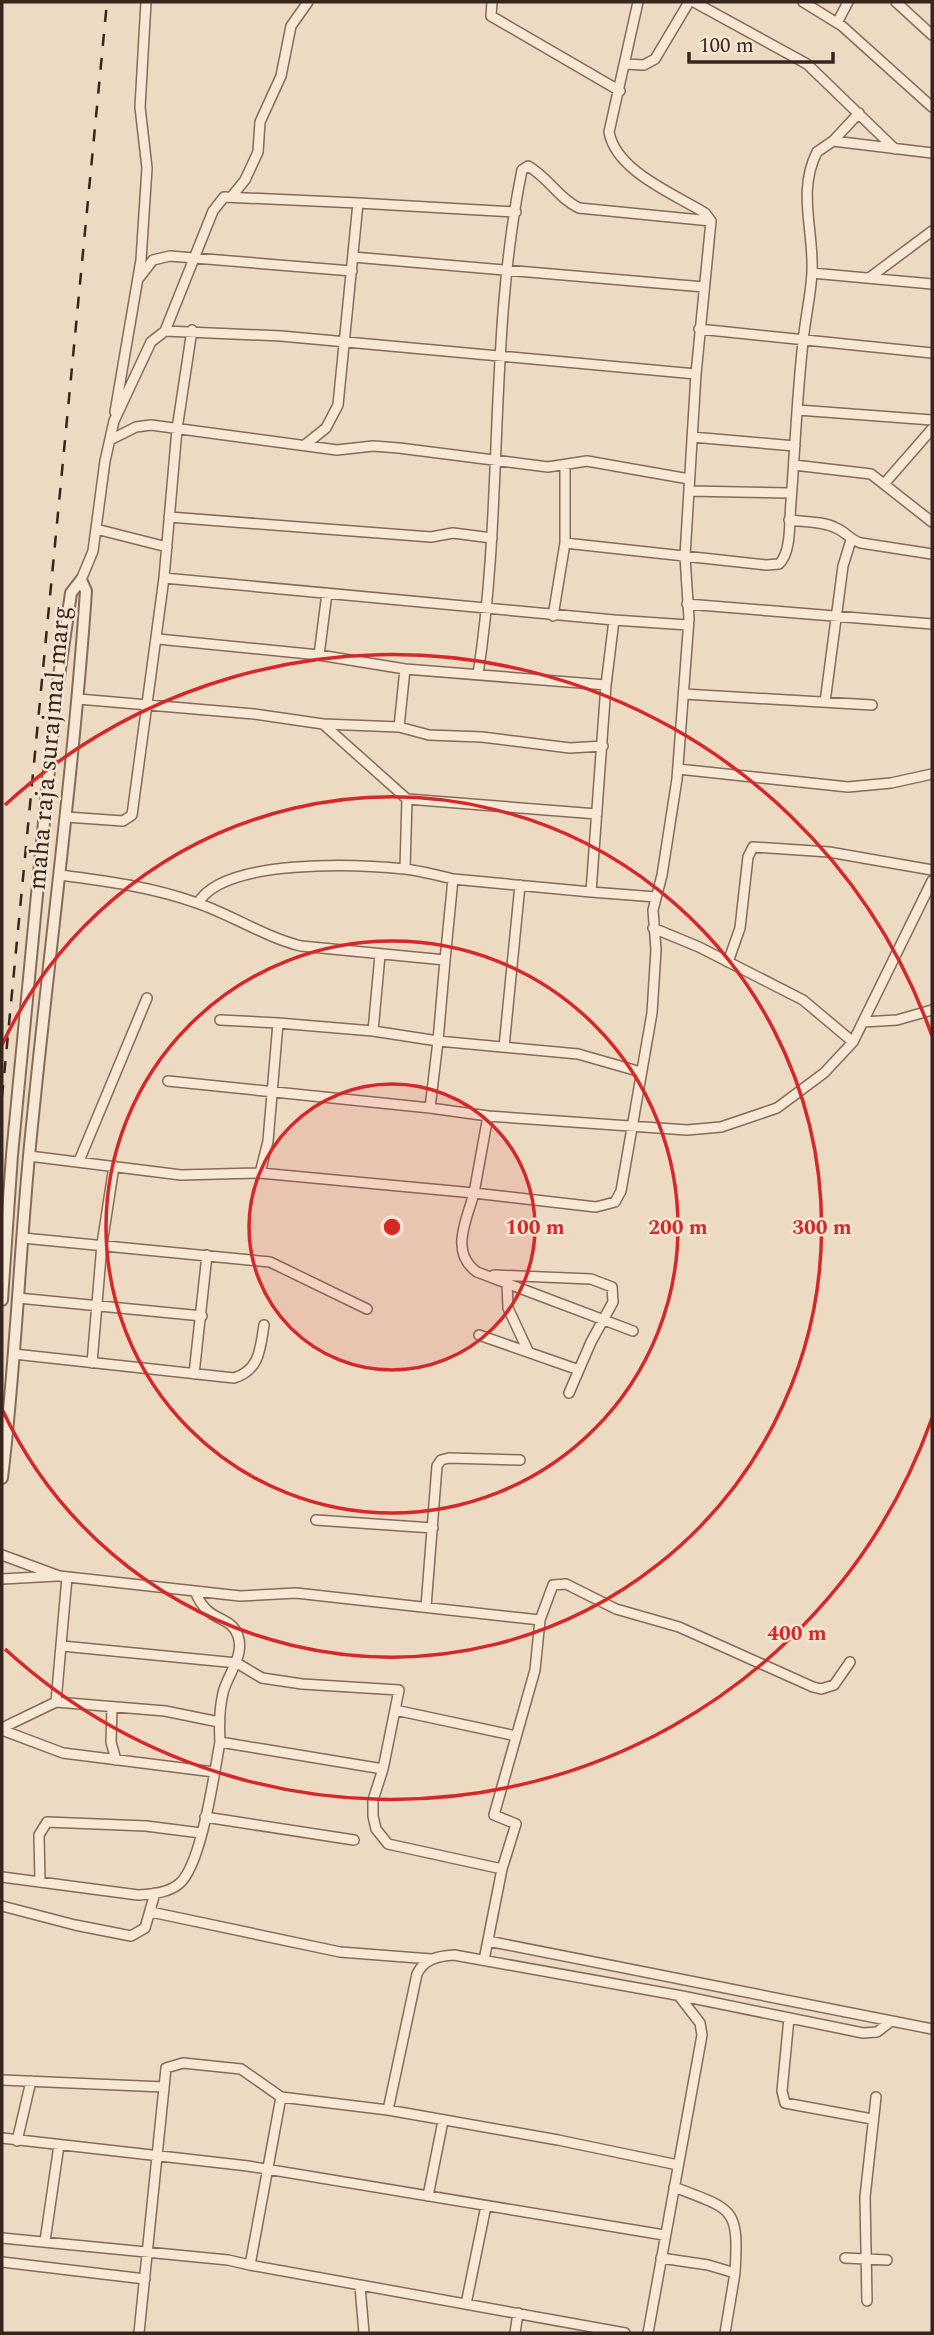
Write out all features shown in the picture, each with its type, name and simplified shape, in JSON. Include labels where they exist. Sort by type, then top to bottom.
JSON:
[{"type":"street","points":[[81,580],[93,551],[124,349],[139,278],[147,168],[140,107],[146,2]]},
{"type":"street","points":[[232,196],[245,180],[258,152],[260,122],[281,76],[291,26],[308,2]]},
{"type":"street","points":[[492,2],[491,16],[620,91]]},
{"type":"street","points":[[12,1155],[181,1175],[260,1174],[609,1206],[615,1202],[621,1191],[654,989],[656,950],[653,928],[656,897],[678,769],[688,625],[685,556],[692,437],[699,329],[711,221],[705,213],[641,174],[611,144],[609,132],[638,2]]},
{"type":"street","points":[[625,64],[644,65],[655,59],[691,2],[807,64],[895,149]]},
{"type":"street","points":[[803,2],[837,23],[932,107]]},
{"type":"street","points":[[837,23],[848,2]]},
{"type":"street","points":[[896,2],[932,34]]},
{"type":"street","points":[[565,543],[779,564],[785,554],[789,520],[803,342],[812,273],[811,223],[805,211],[805,200],[817,152],[833,141],[859,113]]},
{"type":"street","points":[[833,141],[932,153]]},
{"type":"street","points":[[478,674],[488,608],[499,356],[522,170],[528,166],[579,208],[711,221]]},
{"type":"street","points":[[114,421],[150,342],[165,331],[218,201],[232,196],[516,212]]},
{"type":"street","points":[[306,444],[335,417],[358,203]]},
{"type":"street","points":[[869,278],[932,230]]},
{"type":"street","points":[[139,278],[153,260],[161,257],[352,271]]},
{"type":"street","points":[[353,257],[704,287]]},
{"type":"street","points":[[812,273],[932,284]]},
{"type":"street","points":[[699,329],[803,342],[932,353]]},
{"type":"street","points":[[165,331],[192,330],[343,342],[696,374]]},
{"type":"street","points":[[66,817],[130,818],[158,639],[177,429],[192,330]]},
{"type":"street","points":[[798,410],[932,420]]},
{"type":"street","points":[[110,440],[143,425],[337,450],[373,446],[399,448],[548,467],[587,461],[690,479]]},
{"type":"street","points":[[884,484],[931,433]]},
{"type":"street","points":[[692,437],[795,446]]},
{"type":"street","points":[[553,616],[565,543],[565,465]]},
{"type":"street","points":[[794,465],[859,471],[880,479],[932,522]]},
{"type":"street","points":[[689,491],[791,493]]},
{"type":"street","points":[[169,517],[431,537],[453,533],[492,538]]},
{"type":"street","points":[[789,520],[829,525],[838,528],[851,540],[932,554]]},
{"type":"street","points":[[96,528],[167,547]]},
{"type":"street","points":[[825,702],[843,566],[851,540]]},
{"type":"street","points":[[164,578],[553,616],[688,625]]},
{"type":"street","name":"maha raja surajmal marg","points":[[2,1300],[12,1155],[56,697],[71,593],[81,580],[86,591],[78,699],[29,1156],[2,1478]]},
{"type":"street","points":[[320,655],[327,593]]},
{"type":"street","points":[[687,604],[932,624]]},
{"type":"street","points":[[591,892],[606,685],[614,620]]},
{"type":"street","points":[[158,639],[320,655],[405,669],[606,685]]},
{"type":"street","points":[[399,727],[405,669]]},
{"type":"street","points":[[684,694],[872,705]]},
{"type":"street","points":[[56,697],[323,724],[399,727],[429,735],[482,737],[569,748],[603,746]]},
{"type":"street","points":[[323,724],[407,799],[597,814]]},
{"type":"street","points":[[678,769],[856,787],[932,774]]},
{"type":"street","points":[[405,869],[407,799]]},
{"type":"street","points":[[728,962],[740,928],[748,857],[752,846],[829,852],[932,870]]},
{"type":"street","points":[[198,903],[213,886],[241,876],[310,866],[405,869],[453,878],[656,897]]},
{"type":"street","points":[[39,875],[61,875],[146,887],[198,903],[258,928],[279,941],[380,955],[445,960]]},
{"type":"street","points":[[430,1108],[453,878]]},
{"type":"street","points":[[168,1081],[488,1116],[687,1130],[721,1127],[777,1108],[824,1073],[853,1042],[932,881]]},
{"type":"street","points":[[504,1047],[520,885]]},
{"type":"street","points":[[653,928],[803,1000],[853,1042]]},
{"type":"street","points":[[373,1031],[380,955]]},
{"type":"street","points":[[79,1161],[147,998]]},
{"type":"street","points":[[863,1022],[897,1020],[932,1010]]},
{"type":"street","points":[[220,1020],[373,1031],[438,1041],[578,1054],[641,1072]]},
{"type":"street","points":[[260,1174],[268,1141],[278,1023]]},
{"type":"street","points":[[488,1116],[474,1192],[460,1247],[468,1266],[484,1275],[633,1331]]},
{"type":"street","points":[[92,1363],[102,1244],[114,1166]]},
{"type":"street","points":[[23,1238],[270,1262],[334,1296],[368,1309]]},
{"type":"street","points":[[194,1374],[207,1255]]},
{"type":"street","points":[[484,1275],[603,1282],[614,1292],[605,1320],[569,1393]]},
{"type":"street","points":[[507,1283],[508,1308],[528,1351]]},
{"type":"street","points":[[18,1298],[202,1316]]},
{"type":"street","points":[[14,1354],[234,1378],[245,1375],[258,1357],[264,1325]]},
{"type":"street","points":[[479,1335],[579,1370]]},
{"type":"street","points":[[426,1607],[435,1474],[441,1460],[520,1461]]},
{"type":"street","points":[[316,1520],[433,1528]]},
{"type":"street","points":[[2,1555],[63,1577]]},
{"type":"street","points":[[2,1579],[63,1577],[240,1596],[296,1593],[540,1620]]},
{"type":"street","points":[[56,1702],[62,1646],[63,1577]]},
{"type":"street","points":[[484,1961],[502,1869],[516,1824],[494,1815],[535,1670],[540,1620],[553,1585],[566,1584],[616,1609],[679,1627],[813,1687],[821,1689],[834,1685],[850,1662]]},
{"type":"street","points":[[2,1877],[138,1895],[155,1893],[180,1883],[190,1869],[205,1816],[220,1742],[219,1722],[228,1676],[237,1663],[239,1637],[232,1625],[208,1614],[200,1605],[195,1591]]},
{"type":"street","points":[[62,1646],[237,1663],[262,1678],[399,1690],[383,1769],[373,1800],[376,1829],[388,1844],[502,1869]]},
{"type":"street","points":[[2,1729],[56,1702],[165,1711],[219,1722]]},
{"type":"street","points":[[113,1708],[110,1742],[116,1760]]},
{"type":"street","points":[[395,1710],[516,1736]]},
{"type":"street","points":[[2,1729],[63,1754],[214,1772]]},
{"type":"street","points":[[220,1742],[383,1769]]},
{"type":"street","points":[[205,1816],[354,1840]]},
{"type":"street","points":[[40,1882],[39,1835],[47,1822],[146,1826],[201,1833]]},
{"type":"street","points":[[2,1906],[131,1936],[145,1928],[155,1893]]},
{"type":"street","points":[[151,1912],[340,1952],[432,1959],[454,1955],[677,1995],[863,2033],[877,2032],[890,2022]]},
{"type":"street","points":[[488,1941],[932,2029]]},
{"type":"street","points":[[388,2110],[411,1993],[420,1966],[432,1959]]},
{"type":"street","points":[[648,2333],[702,2035],[700,2023],[677,1995]]},
{"type":"street","points":[[789,2018],[782,2091],[785,2102],[872,2119]]},
{"type":"street","points":[[139,2333],[166,2068],[183,2063],[249,2072],[281,2097],[388,2110],[558,2140],[678,2165]]},
{"type":"street","points":[[2,2080],[164,2087]]},
{"type":"street","points":[[16,2141],[32,2081]]},
{"type":"street","points":[[250,2265],[281,2097]]},
{"type":"street","points":[[867,2301],[865,2197],[876,2098]]},
{"type":"street","points":[[428,2196],[443,2121]]},
{"type":"street","points":[[2,2138],[268,2170],[664,2235]]},
{"type":"street","points":[[45,2241],[59,2145]]},
{"type":"street","points":[[674,2187],[714,2202],[734,2217],[738,2234],[735,2273],[725,2333]]},
{"type":"street","points":[[466,2304],[486,2206]]},
{"type":"street","points":[[2,2238],[229,2260],[625,2333]]},
{"type":"street","points":[[661,2258],[708,2265],[735,2273]]},
{"type":"street","points":[[845,2258],[887,2260]]},
{"type":"street","points":[[2,2262],[145,2279]]},
{"type":"street","points":[[360,2286],[364,2333]]},
{"type":"street","points":[[515,2333],[518,2313]]},
{"type":"railway","points":[[2,1097],[107,2]]}]
